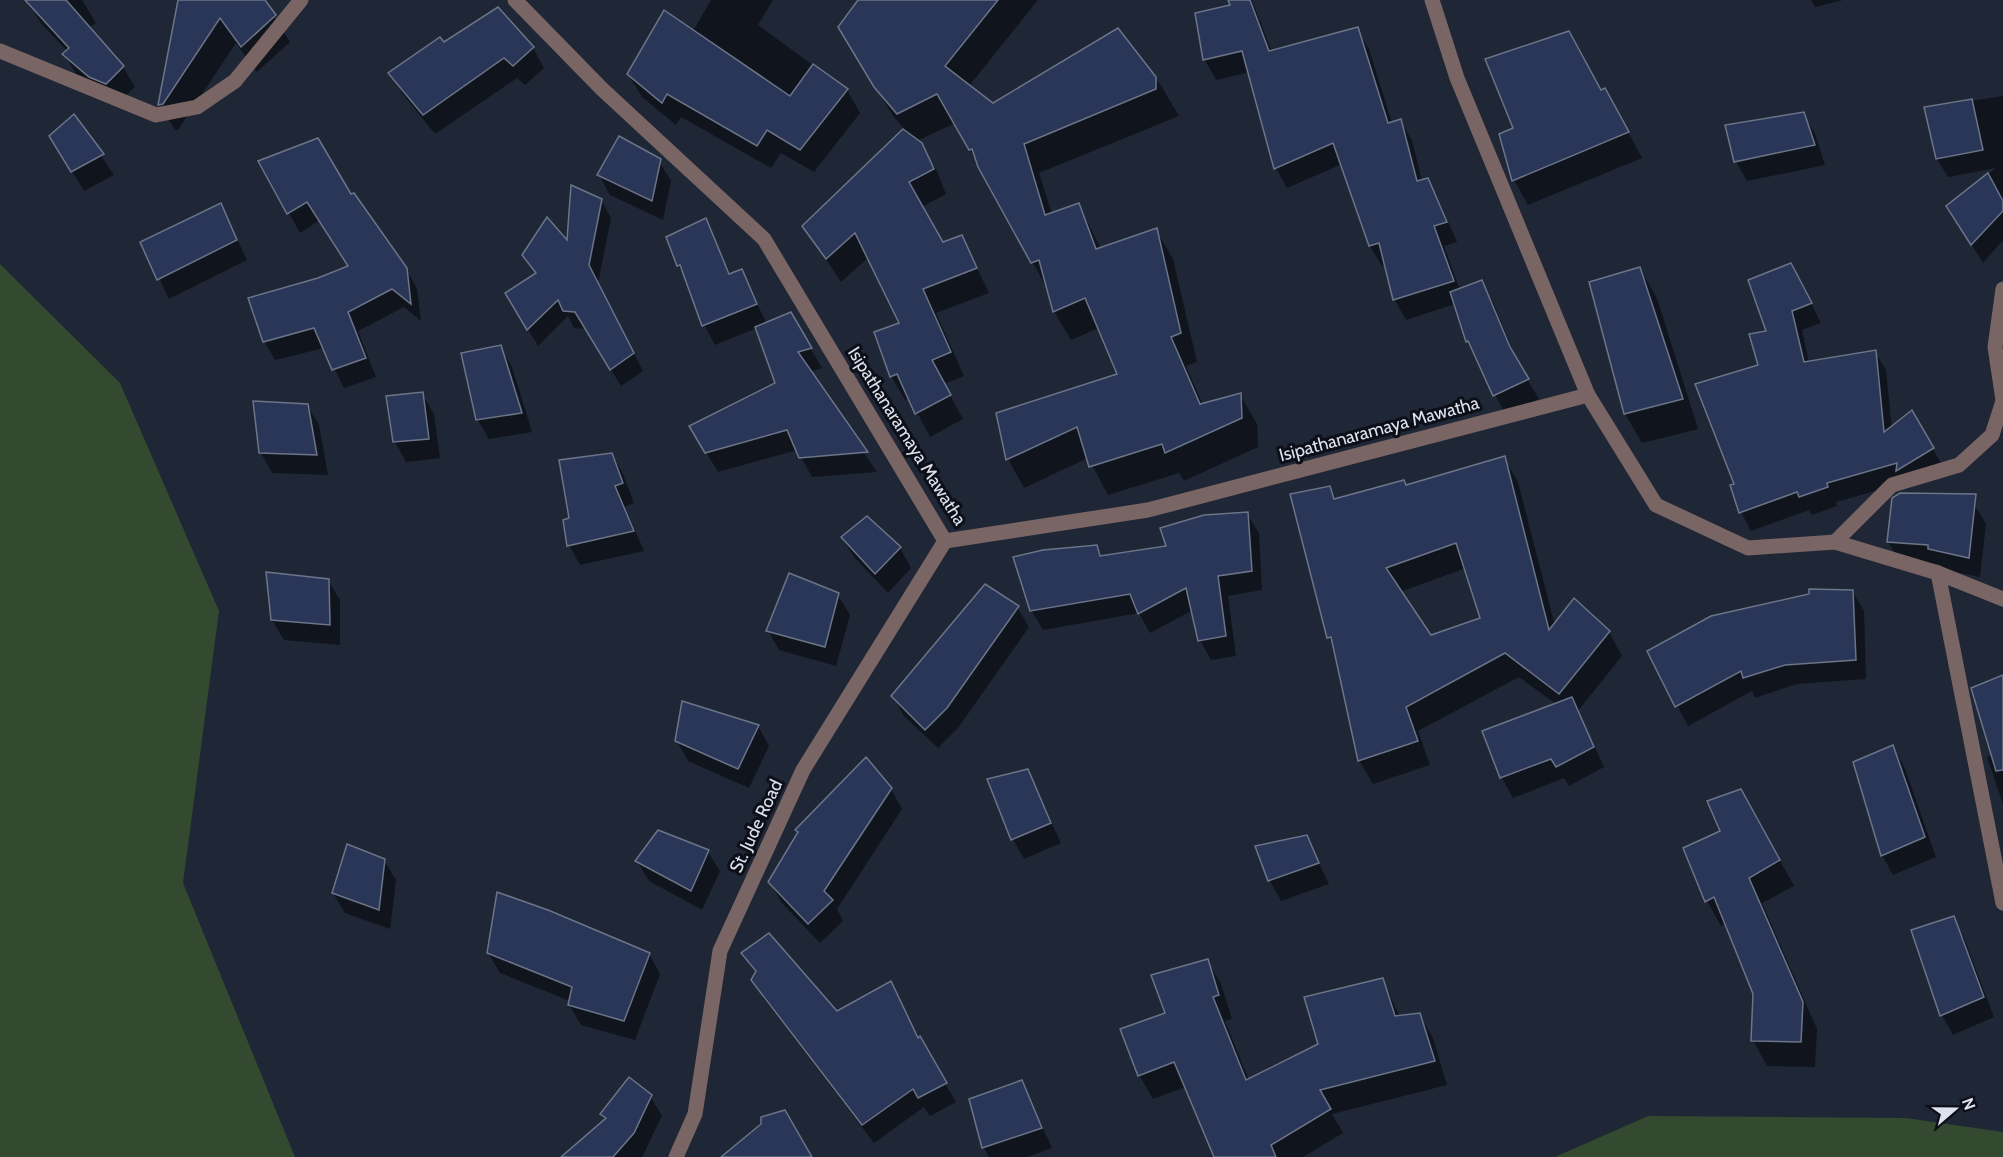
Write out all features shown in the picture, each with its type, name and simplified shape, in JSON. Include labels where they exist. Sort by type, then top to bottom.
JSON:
[{"type":"street","points":[[0,51],[156,115],[197,107],[235,81],[301,0]]},
{"type":"street","name":"Isipathanaramaya Mawatha","points":[[515,0],[602,89],[764,239],[945,541],[1148,510],[1588,395]]},
{"type":"street","points":[[1432,0],[1457,78],[1588,395],[1656,505],[1748,548],[1835,542],[1938,573],[2003,599]]},
{"type":"street","points":[[1835,542],[1892,485],[1959,465],[1992,435],[2003,400],[1995,347],[2003,289]]},
{"type":"street","name":"St. Jude Road","points":[[676,1157],[695,1114],[720,951],[803,770],[945,541]]},
{"type":"street","points":[[1938,573],[2003,903]]},
{"type":"green space","points":[[0,264],[120,383],[219,611],[183,883],[295,1157],[0,1157]]},
{"type":"green space","points":[[1648,1116],[1906,1118],[2003,1132],[2003,1157],[1555,1157]]},
{"type":"building","points":[[25,0],[66,0],[124,66],[106,84],[89,77],[62,54],[69,48]]},
{"type":"building","points":[[178,0],[265,0],[276,15],[241,47],[220,18],[163,104],[158,105]]},
{"type":"building","points":[[858,0],[998,0],[945,66],[993,103],[1118,28],[1156,77],[1156,89],[1024,144],[1045,215],[1079,203],[1096,249],[1157,228],[1181,333],[1171,337],[1200,404],[1241,393],[1242,418],[1165,453],[1162,444],[1089,467],[1077,427],[1006,460],[996,413],[1117,374],[1085,298],[1053,312],[1039,260],[1031,263],[978,167],[972,149],[969,150],[937,94],[897,114],[874,87],[838,27]]},
{"type":"building","points":[[1228,0],[1250,0],[1269,51],[1358,27],[1388,123],[1401,119],[1417,181],[1428,178],[1447,222],[1434,226],[1454,281],[1393,300],[1379,243],[1369,246],[1333,143],[1274,169],[1242,51],[1203,60],[1195,13],[1230,5]]},
{"type":"building","points":[[498,7],[534,47],[513,66],[504,58],[423,115],[388,73],[440,37],[444,42]]},
{"type":"building","points":[[664,10],[790,96],[813,64],[848,89],[800,150],[767,130],[757,146],[667,94],[662,103],[627,74]]},
{"type":"building","points":[[1569,31],[1601,90],[1605,88],[1629,132],[1512,181],[1499,134],[1513,128],[1485,59]]},
{"type":"building","points":[[1972,99],[1983,150],[1936,159],[1924,107]]},
{"type":"building","points":[[1804,112],[1815,145],[1734,162],[1725,125]]},
{"type":"building","points":[[74,114],[104,154],[71,172],[49,136]]},
{"type":"building","points":[[903,129],[922,143],[934,169],[909,182],[943,242],[962,235],[977,268],[923,289],[951,352],[932,360],[951,395],[915,414],[897,374],[890,377],[874,332],[899,323],[855,233],[826,259],[802,226]]},
{"type":"building","points":[[619,136],[661,159],[652,201],[597,175]]},
{"type":"building","points":[[318,138],[351,194],[354,193],[407,268],[411,304],[392,289],[348,312],[366,358],[332,370],[314,328],[263,342],[248,298],[318,278],[348,266],[307,202],[287,214],[258,161]]},
{"type":"building","points":[[1988,173],[2003,201],[2003,211],[1971,245],[1946,206]]},
{"type":"building","points":[[571,185],[602,199],[589,265],[634,353],[610,370],[575,312],[563,311],[558,300],[527,330],[505,293],[536,273],[522,255],[547,217],[567,240]]},
{"type":"building","points":[[221,203],[237,240],[157,280],[140,242]]},
{"type":"building","points":[[706,218],[729,274],[742,269],[757,304],[702,326],[680,265],[677,266],[666,237]]},
{"type":"building","points":[[1791,263],[1812,303],[1792,311],[1804,362],[1876,350],[1884,432],[1912,410],[1934,448],[1896,471],[1897,463],[1827,483],[1828,487],[1799,497],[1797,492],[1739,513],[1730,485],[1734,484],[1695,384],[1758,365],[1749,334],[1766,331],[1748,280]]},
{"type":"building","points":[[1640,267],[1683,399],[1624,414],[1589,282]]},
{"type":"building","points":[[1482,280],[1510,347],[1529,379],[1493,396],[1468,341],[1466,342],[1450,292]]},
{"type":"building","points":[[791,312],[812,348],[798,352],[868,452],[799,458],[787,430],[705,453],[689,426],[775,383],[755,327]]},
{"type":"building","points":[[501,345],[522,413],[476,420],[461,353]]},
{"type":"building","points":[[423,392],[429,439],[393,442],[386,396]]},
{"type":"building","points":[[253,401],[308,404],[317,455],[259,453]]},
{"type":"building","points":[[612,453],[623,483],[615,486],[634,531],[567,546],[563,520],[569,518],[559,460]]},
{"type":"building","points":[[1505,456],[1549,630],[1574,598],[1610,631],[1559,694],[1505,653],[1406,707],[1418,741],[1358,761],[1331,637],[1327,638],[1290,494],[1330,486],[1334,499],[1404,480],[1406,485]],"holes":[[[1456,543],[1480,618],[1431,635],[1386,568]]]},
{"type":"building","points":[[1900,493],[1976,494],[1969,558],[1928,549],[1928,545],[1887,542],[1892,498]]},
{"type":"building","points":[[1248,512],[1252,571],[1218,576],[1226,636],[1198,641],[1186,588],[1138,614],[1130,594],[1030,611],[1013,557],[1043,550],[1097,545],[1100,556],[1166,546],[1160,528],[1204,515]]},
{"type":"building","points":[[867,516],[901,547],[875,574],[841,537]]},
{"type":"building","points":[[266,572],[329,579],[330,625],[271,620]]},
{"type":"building","points":[[789,573],[839,593],[825,647],[766,631]]},
{"type":"building","points":[[985,584],[1019,606],[947,708],[925,730],[891,696]]},
{"type":"building","points":[[1809,589],[1853,590],[1856,660],[1785,665],[1743,678],[1741,671],[1675,707],[1647,651],[1711,616],[1809,594]]},
{"type":"building","points":[[2003,675],[2003,770],[1996,771],[1971,688]]},
{"type":"building","points":[[1572,697],[1594,747],[1556,767],[1551,759],[1500,778],[1482,731]]},
{"type":"building","points":[[682,701],[759,725],[738,769],[675,741]]},
{"type":"building","points":[[1893,745],[1925,837],[1881,856],[1853,762]]},
{"type":"building","points":[[866,757],[892,788],[824,891],[833,900],[808,924],[768,882],[798,832],[795,830]]},
{"type":"building","points":[[1028,769],[1051,823],[1011,840],[987,779]]},
{"type":"building","points":[[1741,789],[1780,860],[1749,878],[1803,1002],[1801,1042],[1751,1041],[1753,994],[1714,897],[1705,902],[1683,848],[1720,831],[1707,801]]},
{"type":"building","points":[[658,830],[709,850],[691,891],[635,861]]},
{"type":"building","points":[[1307,835],[1319,863],[1268,881],[1255,846]]},
{"type":"building","points":[[347,844],[385,859],[379,910],[332,893]]},
{"type":"building","points":[[497,892],[548,910],[650,953],[624,1021],[568,1005],[572,987],[487,953]]},
{"type":"building","points":[[1954,916],[1984,997],[1940,1016],[1911,930]]},
{"type":"building","points":[[769,933],[837,1011],[891,981],[918,1038],[920,1036],[947,1083],[918,1098],[913,1089],[862,1125],[751,980],[756,971],[741,953]]},
{"type":"building","points":[[1208,959],[1219,995],[1213,997],[1246,1080],[1318,1044],[1304,997],[1383,978],[1395,1016],[1420,1013],[1435,1061],[1320,1090],[1331,1109],[1271,1145],[1276,1157],[1214,1157],[1174,1062],[1138,1076],[1120,1029],[1165,1013],[1151,975]]},
{"type":"building","points":[[629,1077],[652,1095],[634,1133],[613,1157],[561,1157],[606,1118],[600,1114]]},
{"type":"building","points":[[1022,1080],[1042,1128],[982,1148],[969,1099]]},
{"type":"building","points":[[785,1110],[812,1157],[721,1157],[761,1124],[761,1117]]}]
